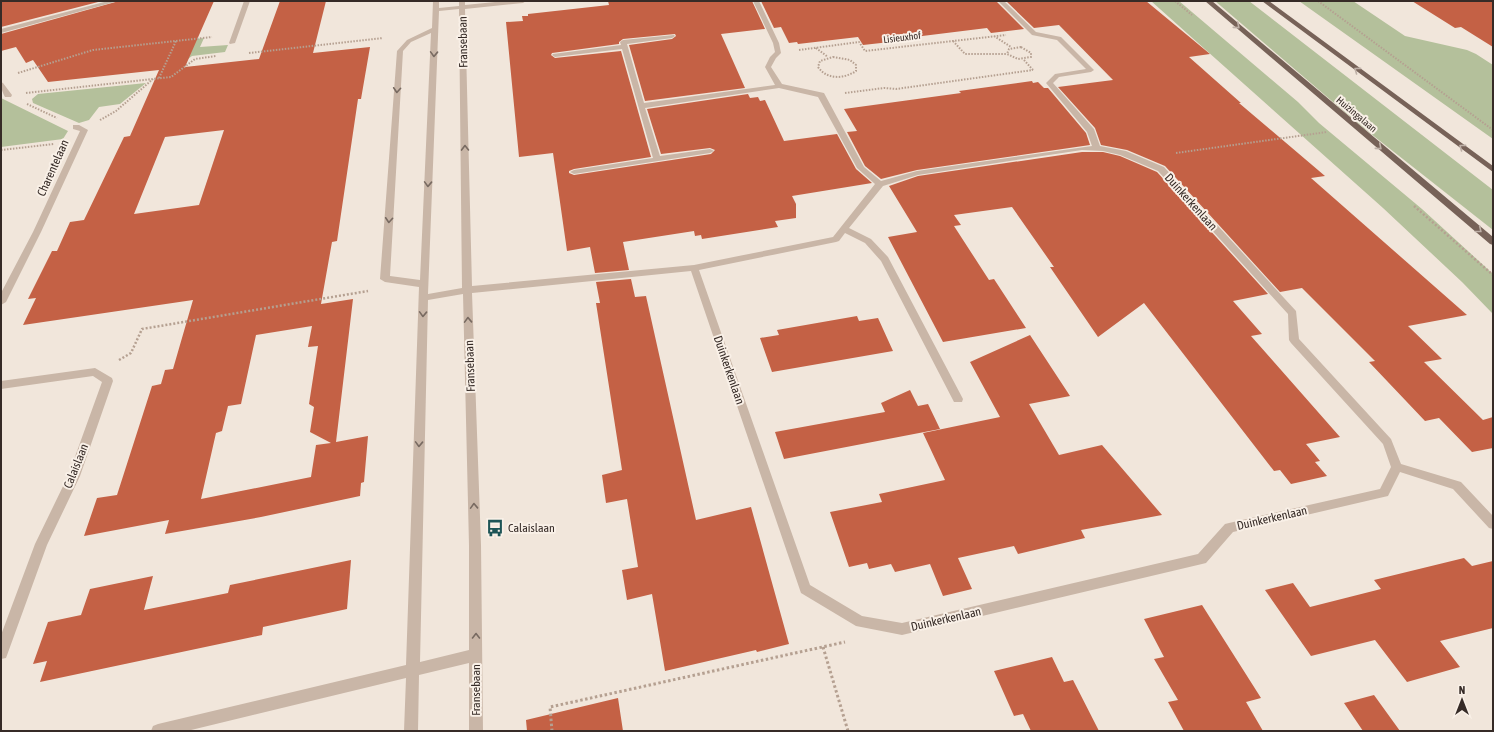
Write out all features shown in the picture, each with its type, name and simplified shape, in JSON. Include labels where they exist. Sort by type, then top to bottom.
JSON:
[{"type":"main road","name":"Huizingalaan","points":[[1208,1],[1493,242]]},
{"type":"main road","points":[[1265,1],[1493,170]]},
{"type":"street","points":[[1,31],[116,1]]},
{"type":"street","points":[[232,43],[247,1]]},
{"type":"street","points":[[411,731],[424,284],[436,5],[523,1]]},
{"type":"street","points":[[756,1],[776,43],[778,53],[773,57],[768,67],[779,86]]},
{"type":"street","points":[[1001,1],[1034,34],[1059,38],[1091,70],[1057,75],[1049,83],[1091,132],[1096,147]]},
{"type":"street","name":"Fransebaan","points":[[462,4],[467,290],[475,545],[476,731]]},
{"type":"street","points":[[424,284],[385,279],[400,51],[409,41],[435,29]]},
{"type":"street","points":[[657,159],[623,42],[672,36]]},
{"type":"street","points":[[555,55],[624,47]]},
{"type":"street","points":[[1,84],[8,95]]},
{"type":"street","points":[[424,298],[467,290],[694,268],[812,245],[836,239],[880,184],[861,168],[821,95],[779,86],[641,106]]},
{"type":"street","name":"Charentelaan","points":[[1,302],[37,232],[84,130],[76,127]]},
{"type":"street","name":"Duinkerkenlaan","points":[[694,268],[805,589],[860,622],[902,629],[1202,559],[1229,528],[1384,492],[1398,467],[1386,442],[1294,340],[1294,314],[1161,169],[1140,158],[1121,152],[1096,147],[917,173],[880,184]]},
{"type":"street","points":[[574,172],[710,151]]},
{"type":"street","points":[[844,229],[868,241],[885,259],[958,398]]},
{"type":"street","points":[[1,385],[95,372]]},
{"type":"street","name":"Calaislaan","points":[[1,653],[41,544],[74,476],[108,381],[95,372]]},
{"type":"street","points":[[1398,467],[1456,485],[1493,524]]},
{"type":"street","points":[[158,731],[476,655]]},
{"type":"path","points":[[1318,1],[1493,130]]},
{"type":"path","name":"Lisieuxhof","points":[[778,53],[859,42],[865,51],[1032,32]]},
{"type":"path","points":[[15,74],[93,50],[235,34]]},
{"type":"path","points":[[953,41],[965,54],[1007,54],[1015,59],[1024,60],[1031,57],[1031,53],[1025,49],[1011,48],[994,36]]},
{"type":"path","points":[[159,78],[176,41]]},
{"type":"path","points":[[815,48],[828,58],[839,57],[850,60],[856,65],[856,71],[844,76],[827,75],[822,73],[818,67],[820,62],[828,58]]},
{"type":"path","points":[[1007,54],[1007,50],[1011,48]]},
{"type":"path","points":[[1024,60],[1034,70]]},
{"type":"path","points":[[821,95],[884,88],[896,89],[1034,70],[1057,75]]},
{"type":"path","points":[[84,130],[116,111],[153,78]]},
{"type":"path","name":"Charentelaan","points":[[8,95],[76,127]]},
{"type":"path","points":[[1140,158],[1327,132]]},
{"type":"path","points":[[1,150],[78,141]]},
{"type":"path","points":[[95,372],[131,353],[142,329],[367,292],[385,279]]},
{"type":"path","points":[[552,731],[550,706],[852,641]]},
{"type":"path","points":[[823,647],[848,731]]},
{"type":"green space","points":[[1151,1],[1179,1],[1298,102],[1319,123],[1422,209],[1493,274],[1493,314],[1462,282],[1383,208]]},
{"type":"green space","points":[[1215,1],[1249,1],[1493,190],[1493,230],[1361,126]]},
{"type":"green space","points":[[1299,1],[1353,1],[1405,36],[1467,50],[1493,65],[1493,139]]},
{"type":"green space","points":[[204,38],[200,47],[228,45],[225,52],[192,56],[167,74],[178,41]]},
{"type":"green space","points":[[146,83],[120,104],[99,107],[89,120],[79,123],[33,103],[32,99],[38,94]]},
{"type":"green space","points":[[1,98],[68,131],[63,139],[1,147]]},
{"type":"building","points":[[1,1],[102,1],[1,27]]},
{"type":"building","points":[[119,1],[214,1],[185,67],[259,59],[280,1],[326,1],[313,53],[370,47],[361,99],[358,99],[337,241],[332,242],[321,304],[353,299],[336,442],[368,436],[364,482],[361,483],[360,496],[261,517],[165,534],[169,520],[84,536],[97,498],[117,495],[152,386],[161,384],[165,370],[173,369],[193,300],[23,325],[36,298],[28,299],[52,251],[57,251],[70,222],[84,220],[124,137],[130,136],[159,70],[48,82],[33,60],[26,63],[16,47],[1,51],[1,34]],"holes":[[[224,130],[199,205],[134,214],[165,137]],[[312,326],[308,347],[318,346],[309,404],[314,407],[310,432],[331,443],[316,445],[311,477],[201,499],[216,433],[222,431],[228,406],[241,404],[256,335]]]},
{"type":"building","points":[[608,1],[752,1],[765,29],[721,34],[745,88],[645,101],[629,45],[672,39],[676,36],[675,34],[623,39],[619,42],[619,44],[552,53],[551,55],[555,58],[621,51],[651,157],[574,169],[569,171],[569,173],[574,175],[711,154],[715,150],[710,148],[661,154],[647,109],[748,94],[750,98],[758,97],[760,101],[765,100],[784,141],[837,134],[856,169],[872,183],[792,196],[796,204],[796,218],[775,221],[778,227],[702,239],[701,235],[695,236],[694,231],[623,242],[629,270],[595,273],[590,247],[567,251],[553,153],[519,157],[506,22],[523,21],[522,16],[528,16],[528,14],[609,5]]},
{"type":"building","points":[[761,1],[996,1],[1024,29],[991,33],[987,28],[863,45],[858,37],[798,44],[797,42],[789,43],[781,27],[774,28]]},
{"type":"building","points":[[1006,1],[1146,1],[1210,54],[1189,57],[1241,103],[1239,103],[1325,176],[1311,178],[1467,315],[1408,326],[1442,359],[1424,362],[1483,420],[1493,417],[1493,448],[1472,452],[1439,418],[1425,421],[1369,362],[1375,361],[1302,288],[1280,292],[1165,166],[1127,150],[1101,145],[1095,128],[1058,87],[1113,80],[1059,25],[1034,28]]},
{"type":"building","points":[[1412,1],[1493,1],[1493,47],[1461,27],[1455,28]]},
{"type":"building","points":[[1032,81],[1033,83],[1038,82],[1044,88],[1048,88],[1086,133],[1090,145],[917,170],[881,179],[865,166],[847,132],[857,131],[844,109],[961,93],[959,91]]},
{"type":"building","points":[[1082,152],[1103,152],[1120,156],[1157,172],[1268,294],[1233,301],[1262,334],[1251,336],[1340,437],[1306,444],[1320,461],[1315,462],[1327,476],[1291,484],[1280,470],[1274,471],[1144,303],[1098,337],[1050,267],[1054,267],[1012,207],[954,215],[961,225],[954,226],[989,280],[994,279],[1026,328],[943,342],[888,237],[917,232],[889,186],[918,176]]},
{"type":"building","points":[[631,279],[635,297],[646,296],[696,520],[751,507],[789,644],[665,671],[652,594],[627,600],[622,570],[638,567],[627,499],[606,503],[602,475],[622,470],[596,303],[600,303],[596,282]]},
{"type":"building","points":[[857,316],[859,321],[878,318],[893,351],[772,372],[760,338],[779,335],[777,330]]},
{"type":"building","points":[[1030,335],[1070,396],[1029,404],[1059,455],[1102,445],[1162,515],[1081,530],[1085,538],[1018,554],[1014,546],[958,558],[972,589],[943,596],[930,564],[895,572],[891,564],[869,569],[867,563],[849,567],[830,512],[882,502],[879,494],[945,480],[923,433],[1000,417],[970,362]]},
{"type":"building","points":[[910,390],[918,406],[928,404],[940,429],[784,459],[775,432],[885,412],[881,403]]},
{"type":"building","points":[[1464,558],[1472,566],[1493,561],[1493,628],[1440,641],[1460,667],[1407,682],[1375,640],[1311,656],[1265,590],[1293,583],[1310,607],[1381,589],[1374,580]]},
{"type":"building","points":[[351,560],[347,609],[263,627],[262,635],[40,682],[47,661],[33,664],[48,622],[81,615],[90,589],[153,576],[144,610],[228,593],[230,585]]},
{"type":"building","points":[[1202,605],[1261,698],[1246,702],[1263,731],[1184,731],[1168,702],[1178,700],[1154,659],[1164,657],[1144,619]]},
{"type":"building","points":[[1052,657],[1064,682],[1073,680],[1099,731],[1031,731],[1023,714],[1014,716],[994,671]]},
{"type":"building","points":[[1374,695],[1400,731],[1363,731],[1344,703]]},
{"type":"building","points":[[618,698],[623,731],[527,731],[526,720]]},
{"type":"place","name":"Calaislaan","points":[[495,528]]}]
